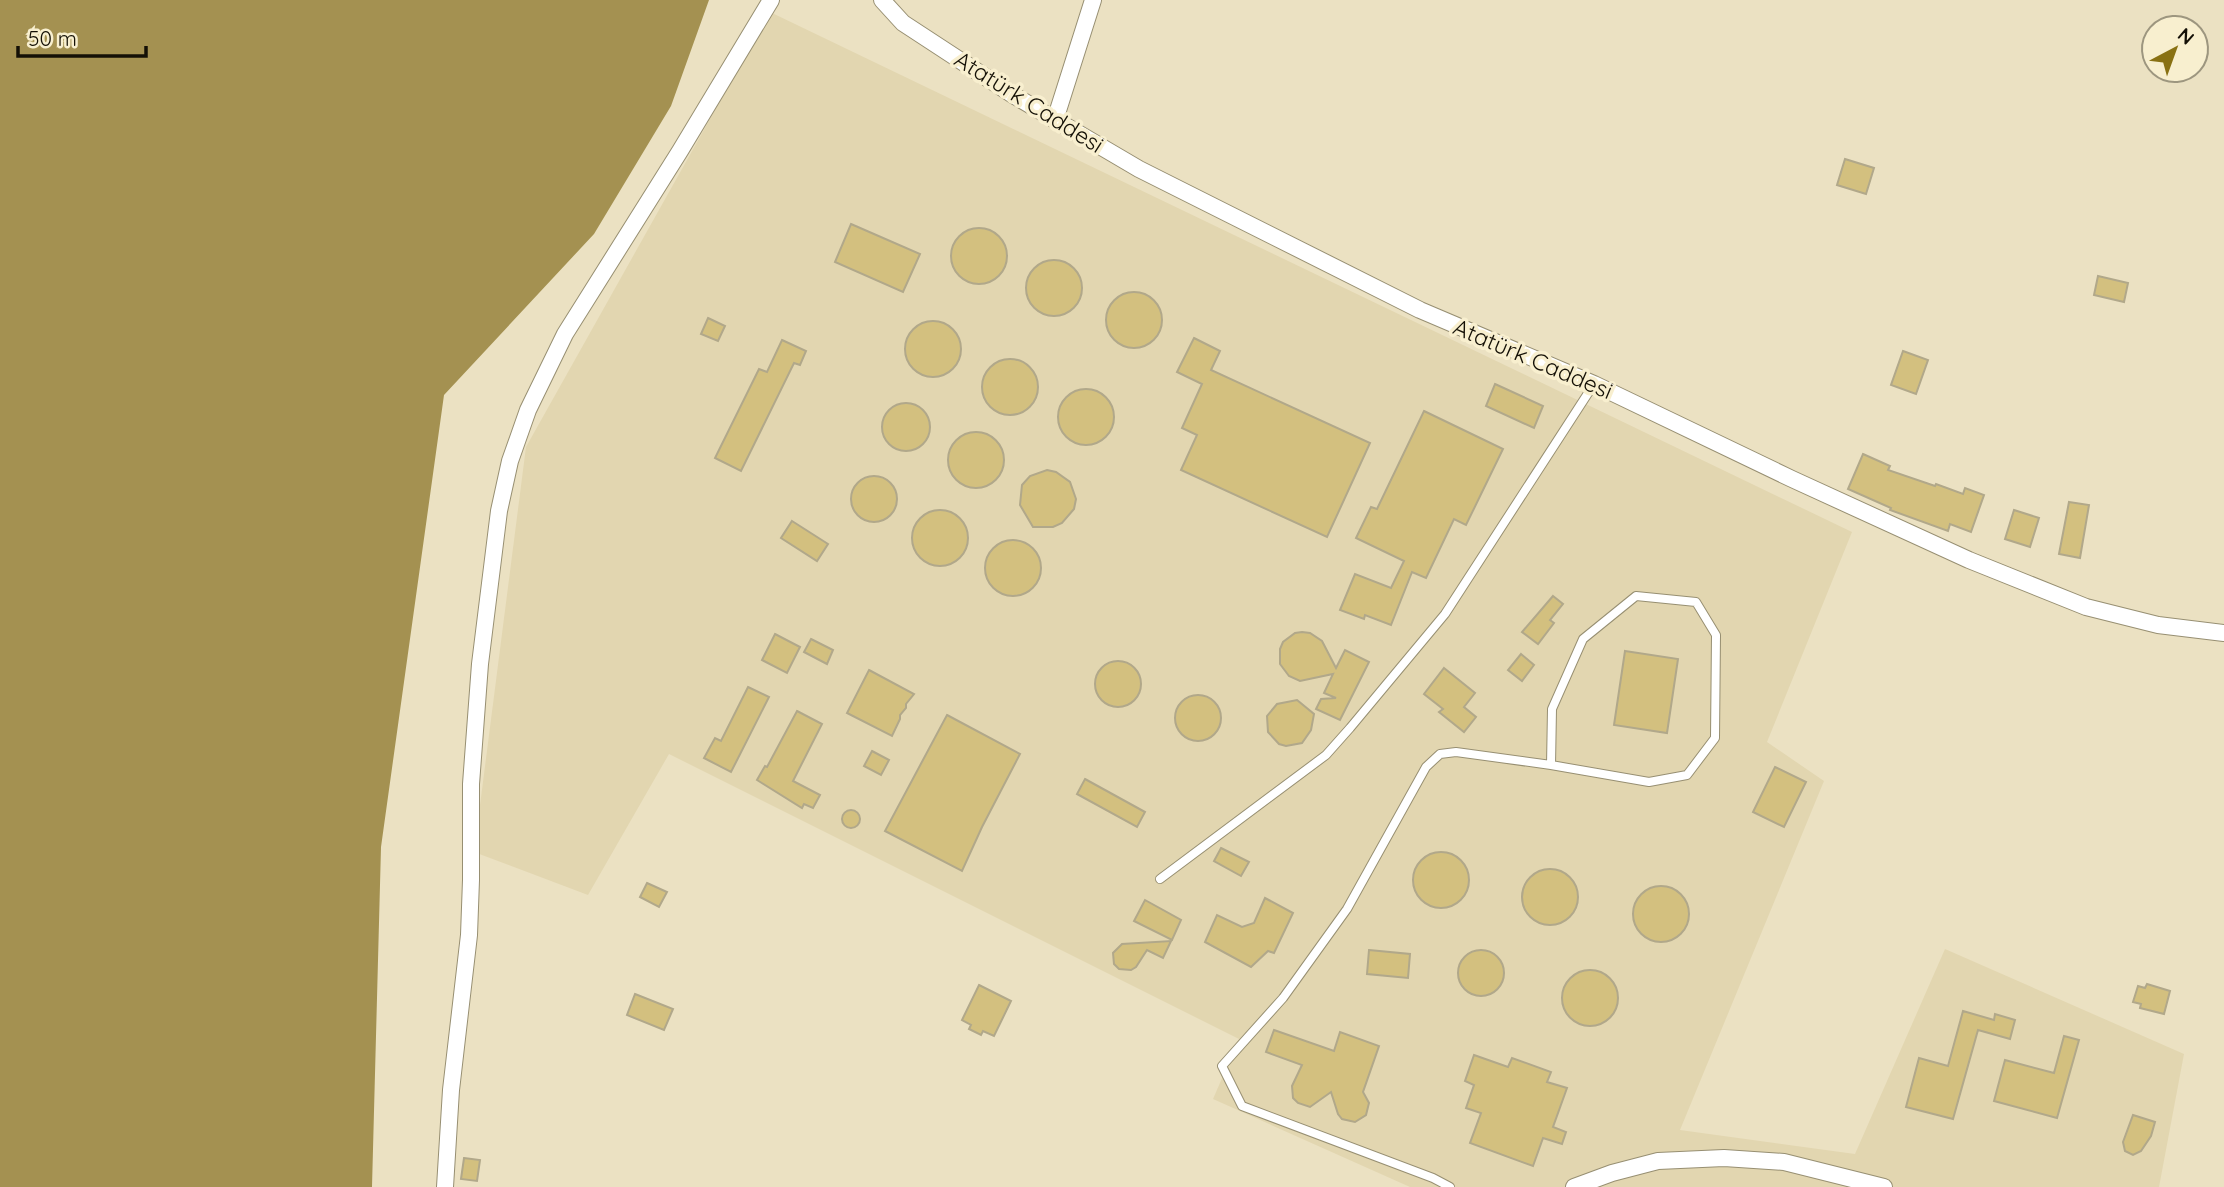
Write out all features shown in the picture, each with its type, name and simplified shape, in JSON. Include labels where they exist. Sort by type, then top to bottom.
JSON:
[{"type":"street","points":[[445,1187],[451,1090],[468,935],[471,784],[480,664],[499,511],[510,461],[528,410],[565,334],[771,0]]},
{"type":"street","name":"Atatürk Caddesi","points":[[882,0],[903,23],[1055,120],[1139,169],[1420,310],[1594,384],[1969,560],[2073,602],[2158,625],[2224,633]]},
{"type":"street","points":[[1055,120],[1093,0]]},
{"type":"street","points":[[1574,1187],[1612,1173],[1658,1161],[1724,1158],[1784,1162],[1884,1187]]},
{"type":"lane","points":[[1160,879],[1326,755],[1444,614],[1594,384]]},
{"type":"lane","points":[[1450,1187],[1433,1178],[1242,1106],[1222,1066],[1283,998],[1347,909],[1426,767],[1440,754],[1456,752],[1649,782],[1687,775],[1715,737],[1716,635],[1696,602],[1636,596],[1583,639],[1552,709],[1551,765]]},
{"type":"shaded area","points":[[0,0],[709,0],[671,106],[594,234],[444,395],[381,847],[372,1187],[0,1187]]},
{"type":"shaded area","points":[[770,12],[1852,532],[1767,742],[1824,781],[1680,1130],[1855,1154],[1945,949],[2184,1054],[2159,1187],[1410,1187],[1213,1099],[1239,1039],[669,754],[588,895],[474,852],[526,447]]},
{"type":"building","points":[[1845,159],[1874,168],[1866,194],[1837,185]]},
{"type":"building","points":[[851,224],[920,254],[903,292],[835,262]]},
{"type":"building","points":[[974,228],[984,228],[999,236],[1005,245],[1005,267],[999,276],[984,284],[974,284],[956,272],[951,261],[951,251],[963,233]]},
{"type":"building","points":[[1049,260],[1059,260],[1074,268],[1080,277],[1080,299],[1074,308],[1059,316],[1049,316],[1031,304],[1026,293],[1026,283],[1038,265]]},
{"type":"building","points":[[2098,276],[2128,283],[2124,302],[2094,295]]},
{"type":"building","points":[[1129,292],[1139,292],[1154,300],[1160,309],[1160,331],[1154,340],[1139,348],[1129,348],[1111,336],[1106,325],[1106,315],[1118,297]]},
{"type":"building","points":[[708,318],[725,326],[718,341],[701,334]]},
{"type":"building","points":[[928,321],[938,321],[953,329],[959,338],[959,360],[953,369],[938,377],[928,377],[910,365],[905,354],[905,344],[917,326]]},
{"type":"building","points":[[1194,338],[1220,351],[1211,370],[1370,443],[1327,537],[1181,470],[1197,435],[1182,428],[1202,384],[1177,372]]},
{"type":"building","points":[[782,340],[806,351],[800,365],[794,363],[741,471],[715,458],[759,369],[767,372]]},
{"type":"building","points":[[1903,351],[1928,360],[1916,394],[1891,385]]},
{"type":"building","points":[[1005,359],[1015,359],[1030,367],[1036,376],[1036,398],[1030,407],[1015,415],[1005,415],[987,403],[982,392],[982,382],[994,364]]},
{"type":"building","points":[[1495,384],[1543,406],[1534,428],[1486,406]]},
{"type":"building","points":[[1081,389],[1091,389],[1106,397],[1112,406],[1112,428],[1106,437],[1091,445],[1081,445],[1063,433],[1058,422],[1058,412],[1070,394]]},
{"type":"building","points":[[906,403],[923,410],[930,427],[923,444],[906,451],[889,444],[882,427],[889,410]]},
{"type":"building","points":[[1424,411],[1503,449],[1466,525],[1454,519],[1426,578],[1412,572],[1391,625],[1365,615],[1364,619],[1340,610],[1355,574],[1391,588],[1404,561],[1356,538],[1371,507],[1377,509]]},
{"type":"building","points":[[971,432],[981,432],[996,440],[1002,449],[1002,471],[996,480],[981,488],[971,488],[953,476],[948,465],[948,455],[960,437]]},
{"type":"building","points":[[1863,454],[1890,466],[1888,470],[1935,486],[1936,484],[1963,494],[1965,488],[1984,495],[1971,532],[1950,524],[1948,531],[1890,510],[1891,508],[1848,489]]},
{"type":"building","points":[[1047,470],[1056,472],[1070,482],[1076,499],[1074,509],[1062,523],[1053,527],[1033,527],[1020,505],[1022,485],[1030,476]]},
{"type":"building","points":[[874,476],[890,483],[897,499],[890,515],[874,522],[858,515],[851,499],[858,483]]},
{"type":"building","points":[[2069,502],[2089,505],[2080,558],[2059,554]]},
{"type":"building","points":[[935,510],[945,510],[960,518],[966,527],[966,549],[960,558],[945,566],[935,566],[917,554],[912,543],[912,533],[924,515]]},
{"type":"building","points":[[2014,510],[2039,518],[2030,547],[2005,539]]},
{"type":"building","points":[[792,521],[828,544],[817,561],[781,538]]},
{"type":"building","points":[[1008,540],[1018,540],[1033,548],[1039,557],[1039,579],[1033,588],[1018,596],[1008,596],[990,584],[985,573],[985,563],[997,545]]},
{"type":"building","points":[[1553,596],[1563,604],[1550,620],[1554,623],[1538,644],[1522,632]]},
{"type":"building","points":[[1295,633],[1310,633],[1322,641],[1336,668],[1345,650],[1369,662],[1340,720],[1316,709],[1321,699],[1336,698],[1324,693],[1333,674],[1300,681],[1289,676],[1280,664],[1283,642]]},
{"type":"building","points":[[775,634],[800,647],[787,673],[762,660]]},
{"type":"building","points":[[811,639],[833,650],[827,664],[804,652]]},
{"type":"building","points":[[1625,651],[1678,659],[1667,733],[1614,725]]},
{"type":"building","points":[[1521,654],[1534,665],[1522,681],[1508,670]]},
{"type":"building","points":[[1118,661],[1134,668],[1141,684],[1134,700],[1118,707],[1102,700],[1095,684],[1102,668]]},
{"type":"building","points":[[1444,668],[1475,693],[1464,707],[1476,717],[1464,732],[1439,712],[1443,709],[1424,694]]},
{"type":"building","points":[[869,670],[914,694],[900,715],[892,736],[847,713]]},
{"type":"building","points":[[748,687],[769,697],[731,772],[704,758],[715,738],[721,741]]},
{"type":"building","points":[[1198,695],[1214,702],[1221,718],[1214,734],[1198,741],[1182,734],[1175,718],[1182,702]]},
{"type":"building","points":[[1297,700],[1314,714],[1311,730],[1302,743],[1286,746],[1279,744],[1268,732],[1267,716],[1277,704]]},
{"type":"building","points":[[797,711],[822,724],[793,781],[820,795],[813,808],[804,804],[802,808],[757,780],[765,766],[767,767]]},
{"type":"building","points":[[947,715],[1020,754],[962,871],[885,831]]},
{"type":"building","points":[[872,751],[889,760],[881,775],[864,766]]},
{"type":"building","points":[[1775,767],[1806,782],[1784,827],[1753,812]]},
{"type":"building","points":[[1085,779],[1145,812],[1137,827],[1077,794]]},
{"type":"building","points":[[851,810],[857,813],[860,819],[857,825],[851,828],[845,825],[842,819],[845,813]]},
{"type":"building","points":[[1221,848],[1249,862],[1241,876],[1214,861]]},
{"type":"building","points":[[1436,852],[1446,852],[1461,860],[1467,869],[1467,891],[1461,900],[1446,908],[1436,908],[1418,896],[1413,885],[1413,875],[1425,857]]},
{"type":"building","points":[[1545,869],[1555,869],[1570,877],[1576,886],[1576,908],[1570,917],[1555,925],[1545,925],[1527,913],[1522,902],[1522,892],[1534,874]]},
{"type":"building","points":[[647,883],[667,892],[659,907],[640,897]]},
{"type":"building","points":[[1656,886],[1666,886],[1681,894],[1687,903],[1687,925],[1681,934],[1666,942],[1656,942],[1638,930],[1633,919],[1633,909],[1645,891]]},
{"type":"building","points":[[1265,898],[1293,913],[1274,953],[1268,951],[1251,967],[1205,942],[1217,915],[1242,927],[1254,923]]},
{"type":"building","points":[[1145,900],[1181,920],[1172,940],[1134,921]]},
{"type":"building","points":[[1171,941],[1163,958],[1147,950],[1131,970],[1119,969],[1114,964],[1113,953],[1122,944]]},
{"type":"building","points":[[1369,950],[1410,954],[1408,978],[1367,974]]},
{"type":"building","points":[[1481,950],[1497,957],[1504,973],[1497,989],[1481,996],[1465,989],[1458,973],[1465,957]]},
{"type":"building","points":[[1585,970],[1595,970],[1610,978],[1616,987],[1616,1009],[1610,1018],[1595,1026],[1585,1026],[1567,1014],[1562,1003],[1562,993],[1574,975]]},
{"type":"building","points":[[2147,984],[2170,991],[2164,1014],[2140,1008],[2141,1004],[2133,1002],[2138,986],[2145,988]]},
{"type":"building","points":[[979,985],[1011,1001],[994,1036],[983,1031],[981,1035],[969,1029],[971,1025],[962,1020]]},
{"type":"building","points":[[635,994],[673,1009],[664,1030],[627,1015]]},
{"type":"building","points":[[1963,1011],[1994,1020],[1995,1014],[2015,1020],[2010,1039],[1978,1030],[1953,1119],[1906,1107],[1919,1058],[1948,1066]]},
{"type":"building","points":[[1274,1030],[1334,1051],[1340,1032],[1379,1046],[1363,1092],[1369,1103],[1366,1115],[1355,1122],[1342,1119],[1331,1092],[1310,1107],[1298,1103],[1293,1098],[1292,1086],[1302,1065],[1266,1052]]},
{"type":"building","points":[[2064,1036],[2079,1040],[2057,1118],[1994,1101],[2005,1060],[2054,1073]]},
{"type":"building","points":[[1474,1055],[1508,1067],[1512,1058],[1551,1072],[1547,1082],[1567,1088],[1553,1127],[1566,1132],[1562,1144],[1543,1138],[1533,1166],[1470,1143],[1481,1113],[1466,1108],[1474,1085],[1465,1081]]},
{"type":"building","points":[[2133,1115],[2155,1122],[2151,1136],[2141,1151],[2133,1155],[2125,1151],[2123,1142]]},
{"type":"building","points":[[464,1158],[480,1160],[477,1181],[461,1179]]}]
